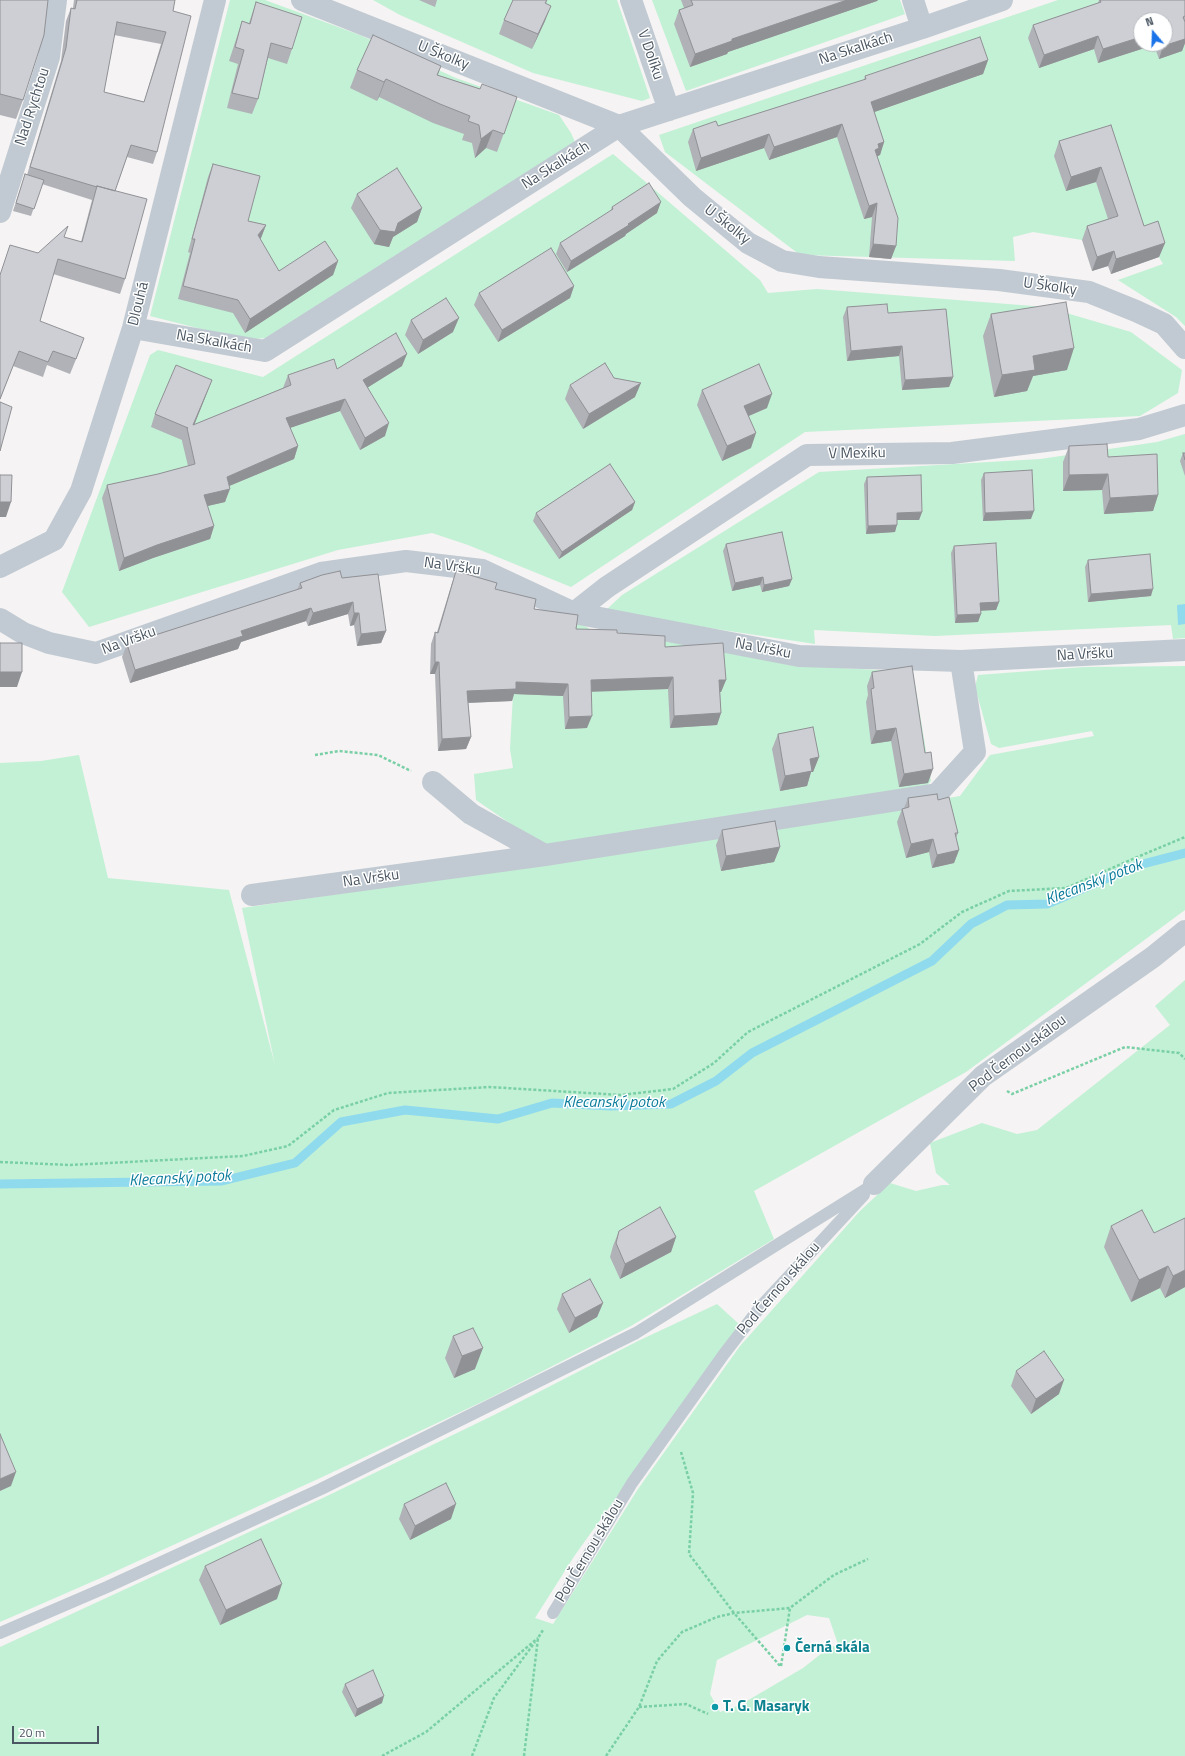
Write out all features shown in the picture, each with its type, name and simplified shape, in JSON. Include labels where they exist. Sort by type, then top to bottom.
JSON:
[{"type":"street","name":"Nad Rychtou","points":[[0,212],[49,57],[56,0]]},
{"type":"street","name":"Dlouhá","points":[[0,567],[54,540],[81,491],[133,328],[215,0]]},
{"type":"street","name":"U Školky","points":[[302,0],[619,126],[692,198],[748,243],[782,261],[819,267],[999,280],[1089,292],[1164,324],[1185,348]]},
{"type":"street","name":"V Dolíku","points":[[630,0],[669,110]]},
{"type":"street","points":[[913,0],[922,28]]},
{"type":"street","name":"Na Skalkách","points":[[133,328],[265,350],[619,126],[922,28],[1002,0]]},
{"type":"street","name":"V Mexiku","points":[[574,613],[607,587],[807,455],[952,453],[1139,429],[1185,415]]},
{"type":"street","name":"Na Vršku","points":[[0,619],[23,633],[49,643],[96,653],[321,573],[406,561],[482,570],[574,613],[799,656],[961,661],[1185,650]]},
{"type":"street","name":"Na Vršku","points":[[252,896],[545,855],[937,794],[975,752],[961,661]]},
{"type":"street","points":[[433,782],[471,814],[545,855]]},
{"type":"street","name":"Pod Černou skálou","points":[[874,1184],[983,1076],[1153,957],[1185,932]]},
{"type":"lane","name":"Pod Černou skálou","points":[[553,1613],[632,1483],[724,1354],[761,1306],[874,1184]]},
{"type":"lane","points":[[0,1633],[107,1587],[321,1489],[636,1333],[874,1184]]},
{"type":"path","points":[[315,755],[339,751],[378,755],[433,782]]},
{"type":"path","points":[[0,1162],[70,1166],[243,1156],[288,1146],[334,1110],[388,1093],[490,1087],[621,1095],[673,1089],[714,1063],[748,1032],[920,944],[962,912],[1009,891],[1066,888],[1185,837]]},
{"type":"path","points":[[983,1076],[1012,1094],[1125,1047],[1179,1053],[1185,1059]]},
{"type":"path","points":[[673,1425],[693,1493],[689,1554],[734,1613],[780,1667],[790,1608]]},
{"type":"path","points":[[606,1756],[639,1707],[657,1661],[682,1632],[717,1617],[734,1613],[790,1608],[834,1575],[868,1559]]},
{"type":"path","name":"Pod Černou skálou","points":[[524,1756],[538,1638],[553,1613]]},
{"type":"path","points":[[382,1756],[426,1732],[538,1638]]},
{"type":"path","points":[[472,1756],[494,1698],[538,1638]]},
{"type":"path","points":[[639,1707],[686,1704],[708,1714]]},
{"type":"green space","points":[[230,0],[265,0],[360,35],[456,78],[559,115],[575,142],[266,338],[244,340],[150,316]]},
{"type":"green space","points":[[373,0],[617,0],[650,98],[642,101],[533,73],[400,15]]},
{"type":"green space","points":[[652,0],[900,0],[905,14],[686,91]]},
{"type":"green space","points":[[1058,0],[1185,0],[1185,326],[1176,317],[1118,280],[1163,264],[1159,257],[1111,231],[1082,240],[1033,232],[1013,237],[1015,261],[800,255],[665,152],[659,135]]},
{"type":"green space","points":[[613,154],[760,280],[768,293],[817,289],[1046,307],[1131,332],[1182,370],[1178,393],[1140,416],[805,432],[571,587],[468,545],[432,533],[338,550],[89,627],[62,592],[150,355],[158,350],[263,377]]},
{"type":"green space","points":[[1185,434],[1185,638],[1173,639],[1171,625],[935,636],[814,630],[815,644],[604,612],[622,595],[819,472],[1040,459],[1157,442]]},
{"type":"green space","points":[[518,603],[587,627],[598,636],[670,641],[790,665],[913,672],[931,781],[927,786],[551,846],[521,831],[476,800],[474,774],[513,768],[510,749]]},
{"type":"green space","points":[[1185,666],[1185,910],[966,1072],[754,1191],[774,1239],[631,1326],[486,1400],[318,1479],[103,1577],[0,1622],[0,763],[41,761],[79,755],[108,878],[229,890],[275,1065],[242,908],[557,862],[960,796],[990,755],[1094,736],[1092,731],[999,748],[991,744],[975,687],[978,675],[1084,667]]},
{"type":"green space","points":[[1185,980],[1185,1756],[0,1756],[0,1647],[325,1497],[494,1415],[638,1341],[717,1304],[740,1325],[575,1555],[535,1618],[553,1624],[638,1489],[740,1346],[860,1211],[890,1183],[916,1191],[942,1185],[950,1185],[936,1173],[930,1143],[982,1123],[1017,1134],[1037,1130],[1170,1025],[1155,1006]],"holes":[[[807,1615],[829,1618],[839,1647],[831,1646],[803,1668],[740,1705],[720,1712],[710,1694],[717,1660]]]},
{"type":"water","points":[[1185,604],[1185,624],[1178,625],[1177,605]]},
{"type":"building","points":[[0,0],[48,0],[44,35],[23,100],[0,94]]},
{"type":"building","points":[[77,0],[175,0],[173,11],[191,16],[157,152],[131,145],[115,191],[30,167],[66,48],[71,8],[75,9]],"holes":[[[117,22],[166,32],[144,102],[104,92]]]},
{"type":"building","points":[[513,0],[547,0],[545,3],[551,6],[538,34],[504,20]]},
{"type":"building","points":[[691,0],[847,0],[732,39],[732,41],[695,54],[679,10],[693,5]]},
{"type":"building","points":[[1100,0],[1185,0],[1185,16],[1183,17],[1185,22],[1185,39],[1173,43],[1173,12],[1133,12],[1133,40],[1103,49],[1098,36],[1044,55],[1033,25],[1101,2]]},
{"type":"building","points":[[256,2],[302,17],[292,49],[271,43],[258,99],[232,93],[244,50],[235,47],[242,21],[250,24]]},
{"type":"building","points":[[373,35],[441,66],[437,75],[480,89],[482,84],[517,97],[504,134],[493,130],[481,139],[479,125],[468,121],[470,116],[386,79],[384,82],[357,70]]},
{"type":"building","points":[[980,37],[988,60],[871,102],[884,142],[878,144],[879,148],[875,150],[898,218],[896,246],[873,244],[877,203],[869,206],[842,124],[774,147],[769,134],[701,158],[693,129],[716,121],[718,126],[866,79],[865,76]]},
{"type":"building","points":[[1111,125],[1144,226],[1158,221],[1165,243],[1116,259],[1114,251],[1097,257],[1087,226],[1118,216],[1101,167],[1071,177],[1059,141]]},
{"type":"building","points":[[213,164],[260,176],[248,221],[266,225],[258,235],[279,271],[325,241],[338,261],[250,319],[238,300],[183,286],[195,239],[192,239]]},
{"type":"building","points":[[397,168],[422,208],[398,223],[395,232],[380,230],[357,194]]},
{"type":"building","points":[[25,174],[44,180],[34,209],[16,203]]},
{"type":"building","points":[[649,183],[661,202],[628,224],[629,225],[571,261],[560,243],[613,209],[612,207]]},
{"type":"building","points":[[97,186],[147,199],[125,279],[58,259],[40,321],[84,338],[76,359],[53,351],[48,362],[19,351],[0,399],[0,275],[10,245],[38,253],[68,226],[64,237],[82,242]]},
{"type":"building","points":[[551,248],[574,286],[502,330],[479,293]]},
{"type":"building","points":[[446,298],[459,318],[423,340],[411,320]]},
{"type":"building","points":[[1066,302],[1074,348],[1033,356],[1035,370],[1002,375],[991,314]]},
{"type":"building","points":[[887,304],[888,313],[946,309],[953,377],[905,380],[902,346],[851,351],[847,307]]},
{"type":"building","points":[[396,333],[407,354],[363,380],[389,423],[365,438],[345,399],[286,418],[298,446],[227,477],[230,489],[204,495],[214,526],[124,558],[107,485],[195,464],[188,428],[155,414],[176,365],[212,380],[193,425],[291,385],[288,375],[334,359],[337,369]]},
{"type":"building","points":[[605,363],[614,378],[641,383],[589,414],[570,385]]},
{"type":"building","points":[[759,364],[772,394],[744,406],[756,433],[727,446],[702,390]]},
{"type":"building","points":[[0,402],[12,407],[0,451]]},
{"type":"building","points":[[1107,444],[1108,457],[1157,454],[1158,495],[1110,498],[1108,474],[1069,475],[1069,446]]},
{"type":"building","points":[[610,464],[635,502],[562,552],[536,513]]},
{"type":"building","points":[[1032,470],[1034,511],[985,513],[984,473]]},
{"type":"building","points":[[0,475],[12,475],[11,502],[0,502]]},
{"type":"building","points":[[921,475],[922,512],[897,513],[897,525],[868,526],[867,477]]},
{"type":"building","points":[[782,532],[792,579],[764,585],[763,577],[735,583],[726,544]]},
{"type":"building","points":[[996,543],[999,602],[980,603],[981,614],[957,615],[954,546]]},
{"type":"building","points":[[1150,554],[1153,589],[1091,594],[1088,560]]},
{"type":"building","points":[[340,571],[342,578],[378,574],[386,631],[361,634],[359,613],[354,613],[353,602],[313,613],[311,608],[241,631],[243,636],[135,670],[127,644],[302,588],[300,583],[322,575]]},
{"type":"building","points":[[456,571],[497,583],[495,589],[536,599],[534,609],[578,615],[576,629],[617,630],[617,633],[665,636],[665,647],[723,643],[726,680],[719,680],[721,713],[674,716],[673,677],[591,680],[592,716],[569,717],[568,684],[516,682],[516,689],[467,691],[471,737],[442,739],[439,662],[435,662],[435,632],[438,633]]},
{"type":"building","points":[[0,643],[22,643],[22,672],[0,672]]},
{"type":"building","points":[[912,666],[925,753],[931,752],[933,769],[904,774],[896,728],[876,731],[871,689],[874,688],[872,672]]},
{"type":"building","points":[[813,727],[819,757],[810,759],[812,771],[785,776],[778,734]]},
{"type":"building","points":[[937,794],[938,800],[949,797],[958,833],[955,833],[959,850],[937,855],[933,839],[911,844],[902,809],[909,807],[908,798]]},
{"type":"building","points":[[775,821],[780,847],[726,856],[722,830]]},
{"type":"building","points":[[660,1207],[676,1237],[625,1264],[616,1243],[619,1231]]},
{"type":"building","points":[[1142,1210],[1154,1233],[1185,1218],[1185,1270],[1173,1276],[1168,1266],[1139,1280],[1111,1226]]},
{"type":"building","points":[[590,1279],[603,1303],[575,1318],[562,1294]]},
{"type":"building","points":[[473,1328],[483,1348],[462,1356],[453,1336]]},
{"type":"building","points":[[1044,1351],[1064,1380],[1036,1399],[1016,1371]]},
{"type":"building","points":[[0,1434],[16,1472],[0,1479]]},
{"type":"building","points":[[446,1483],[456,1504],[415,1526],[404,1504]]},
{"type":"building","points":[[261,1539],[282,1584],[226,1610],[205,1566]]},
{"type":"building","points":[[373,1670],[384,1696],[357,1709],[345,1684]]},
{"type":"waterway","name":"Klecanský potok","points":[[0,1184],[222,1181],[295,1163],[341,1122],[405,1110],[498,1119],[552,1103],[611,1106],[671,1104],[716,1081],[752,1053],[932,961],[971,924],[1007,905],[1047,904],[1135,866],[1185,853]]},
{"type":"place","name":"Černá skála","points":[[787,1648]]},
{"type":"place","name":"T. G. Masaryk","points":[[715,1707]]}]
